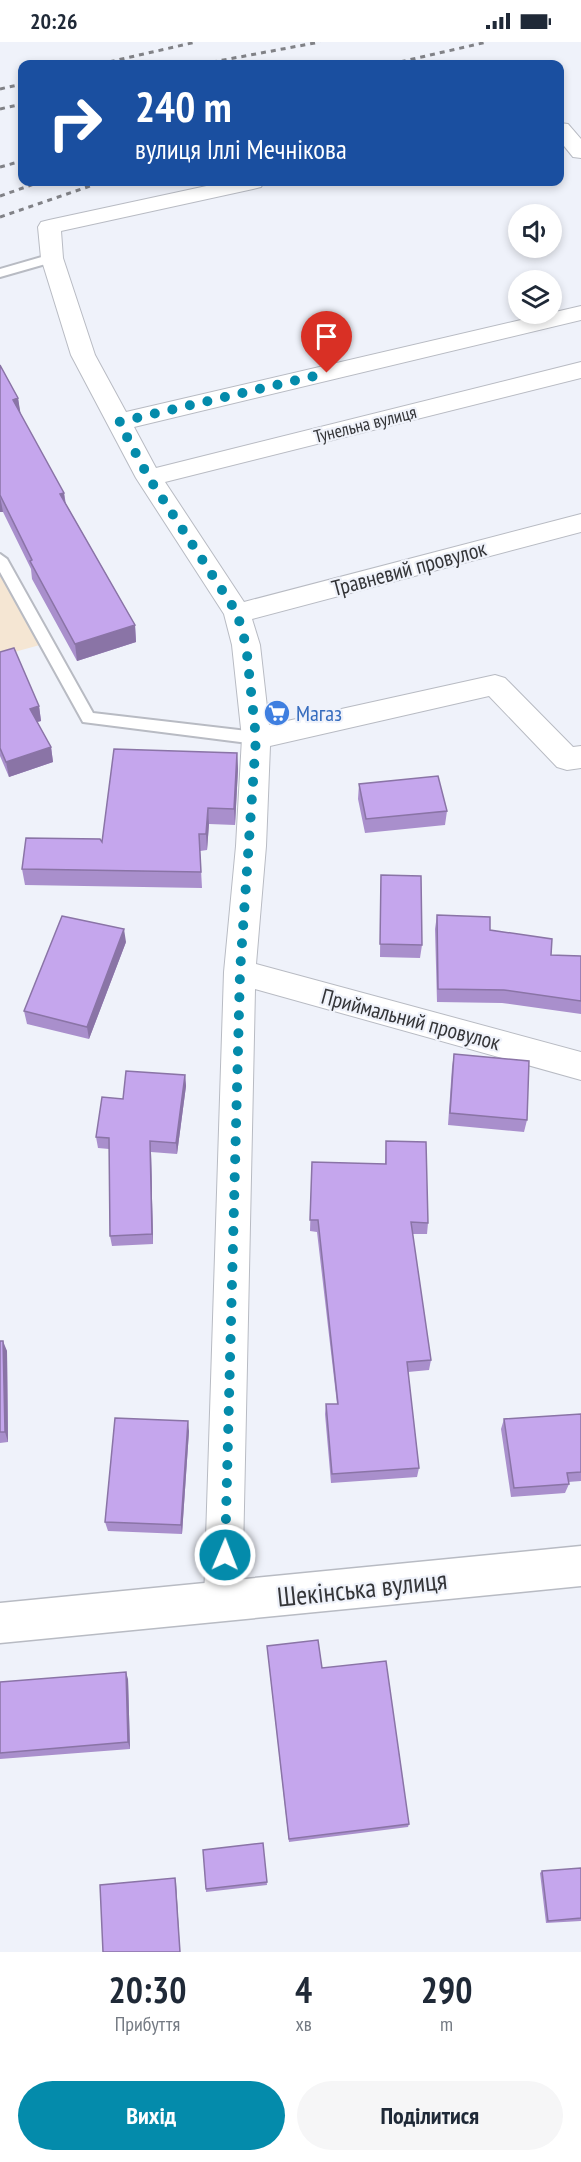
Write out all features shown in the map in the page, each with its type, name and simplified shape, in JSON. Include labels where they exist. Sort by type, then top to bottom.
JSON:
[{"type":"main road","name":"Шекінська вулиця","points":[[0,1623],[581,1566]]},
{"type":"street","points":[[564,133],[581,152]]},
{"type":"street","points":[[223,1601],[240,972],[256,738],[246,645],[237,613],[149,478],[83,355],[52,258],[49,227],[235,186]]},
{"type":"street","points":[[119,422],[581,313]]},
{"type":"street","name":"Тунельна вулиця","points":[[149,478],[581,370]]},
{"type":"street","name":"Травневий провулок","points":[[237,613],[581,523]]},
{"type":"street","points":[[256,738],[495,685],[567,759],[581,756]]},
{"type":"street","name":"Приймальний провулок","points":[[240,972],[581,1066]]},
{"type":"lane","points":[[0,273],[52,258]]},
{"type":"lane","points":[[0,559],[88,717],[256,738]]},
{"type":"shaded area","points":[[0,559],[47,643],[0,656]]},
{"type":"building","points":[[0,365],[18,398],[13,400],[64,493],[60,494],[135,625],[75,644],[30,561],[32,560],[0,495]]},
{"type":"building","points":[[14,648],[39,706],[30,709],[51,747],[6,762],[0,748],[0,652]]},
{"type":"building","points":[[114,749],[237,753],[234,809],[208,808],[206,834],[199,834],[201,872],[22,869],[26,838],[100,839],[102,842]]},
{"type":"building","points":[[438,776],[447,811],[366,819],[359,784]]},
{"type":"building","points":[[381,875],[421,876],[422,945],[380,944]]},
{"type":"building","points":[[437,915],[490,917],[490,930],[552,939],[551,955],[581,956],[581,1001],[504,990],[438,989]]},
{"type":"building","points":[[62,916],[124,929],[87,1027],[24,1011]]},
{"type":"building","points":[[454,1054],[529,1061],[527,1120],[450,1113]]},
{"type":"building","points":[[126,1071],[185,1075],[176,1143],[150,1141],[152,1234],[110,1236],[109,1138],[96,1137],[102,1097],[123,1099]]},
{"type":"building","points":[[386,1141],[426,1142],[428,1223],[411,1222],[431,1360],[407,1362],[419,1468],[332,1474],[326,1404],[338,1404],[318,1220],[310,1220],[312,1162],[386,1164]]},
{"type":"building","points":[[0,1341],[3,1341],[5,1432],[0,1432]]},
{"type":"building","points":[[581,1414],[581,1472],[567,1473],[569,1484],[514,1488],[504,1419]]},
{"type":"building","points":[[115,1418],[188,1421],[181,1525],[105,1522]]},
{"type":"building","points":[[318,1640],[322,1668],[386,1661],[409,1824],[289,1839],[267,1646]]},
{"type":"building","points":[[126,1672],[128,1742],[0,1753],[0,1682]]},
{"type":"building","points":[[263,1843],[267,1882],[206,1889],[203,1850]]},
{"type":"building","points":[[581,1868],[581,1918],[548,1921],[542,1871]]},
{"type":"building","points":[[175,1878],[180,1952],[103,1952],[100,1885]]},
{"type":"railway","points":[[117,60],[196,42]]},
{"type":"railway","points":[[223,60],[320,42]]},
{"type":"railway","points":[[408,60],[487,42]]},
{"type":"railway","points":[[0,89],[18,85]]},
{"type":"railway","points":[[0,109],[18,105]]},
{"type":"railway","points":[[0,167],[18,162]]},
{"type":"railway","points":[[0,196],[29,186]]},
{"type":"railway","points":[[0,217],[90,186]]},
{"type":"place","name":"Магаз","points":[[277,713]]},
{"type":"route","points":[[225,1555],[240,972],[251,846],[256,738],[246,645],[237,613],[149,478],[119,422],[327,373]]}]
